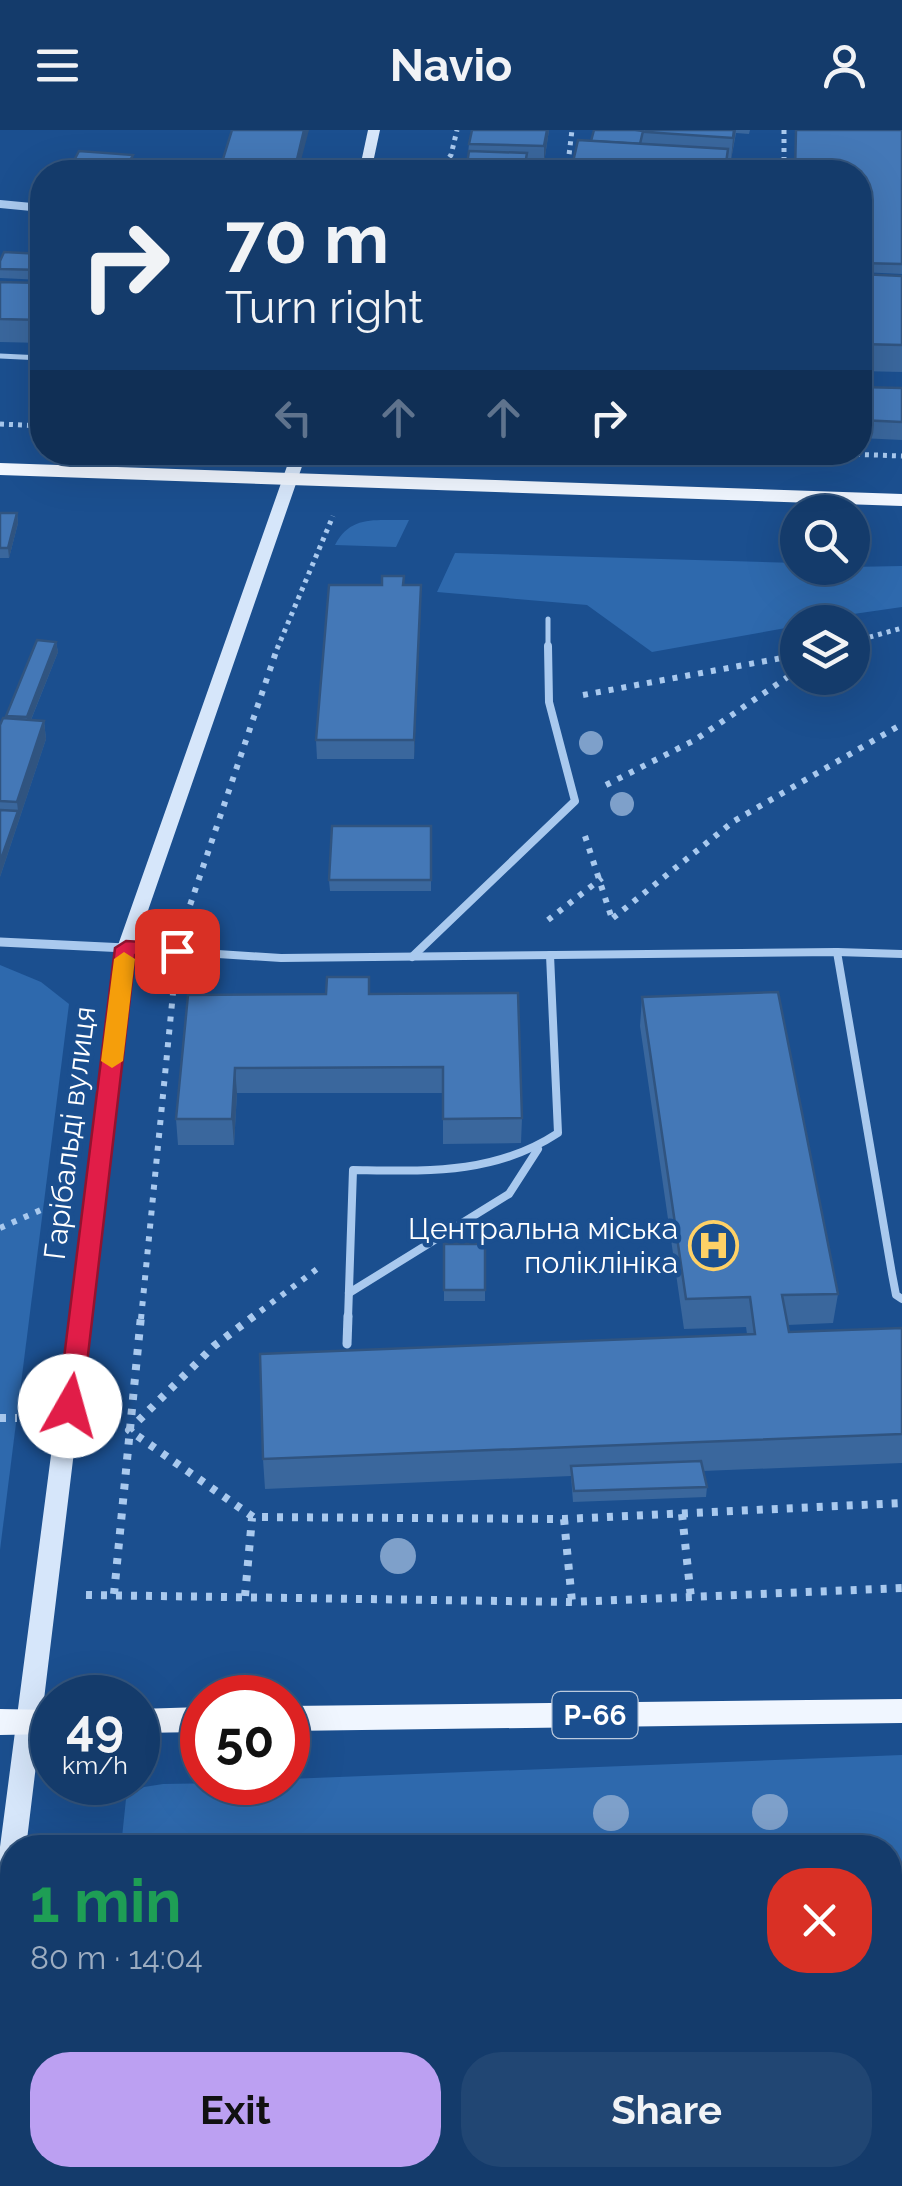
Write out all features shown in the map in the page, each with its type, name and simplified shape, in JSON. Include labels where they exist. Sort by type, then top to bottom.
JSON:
[{"type":"main road","points":[[367,160],[374,130]]},
{"type":"main road","name":"Гарібальді вулиця","points":[[14,1835],[47,1596],[126,948],[297,465]]},
{"type":"main road","points":[[0,469],[902,500]]},
{"type":"main road","name":"Р-66","points":[[310,1720],[902,1712]]},
{"type":"street","points":[[0,204],[30,207]]},
{"type":"street","points":[[0,942],[126,948]]},
{"type":"lane","points":[[0,356],[30,357]]},
{"type":"lane","points":[[412,956],[575,801],[549,702],[548,618]]},
{"type":"lane","points":[[126,948],[282,958],[902,954]]},
{"type":"lane","points":[[837,952],[892,1274],[896,1294],[902,1299]]},
{"type":"lane","points":[[347,1344],[352,1170],[484,1169],[538,1149],[558,1133],[550,955]]},
{"type":"lane","points":[[349,1293],[509,1194],[538,1149]]},
{"type":"path","points":[[448,160],[457,130]]},
{"type":"path","points":[[568,160],[572,130]]},
{"type":"path","points":[[784,130],[784,160]]},
{"type":"path","points":[[0,424],[30,425]]},
{"type":"path","points":[[872,455],[902,456]]},
{"type":"path","points":[[114,1594],[177,951],[289,614],[340,503]]},
{"type":"path","points":[[870,637],[902,628]]},
{"type":"path","points":[[549,702],[780,657]]},
{"type":"path","points":[[626,954],[575,801],[695,740],[780,682]]},
{"type":"path","points":[[612,919],[734,821],[902,724]]},
{"type":"path","points":[[0,1228],[43,1209]]},
{"type":"path","points":[[129,1430],[214,1346],[350,1244]]},
{"type":"path","points":[[0,1418],[17,1418]]},
{"type":"path","points":[[129,1430],[252,1517],[564,1519],[902,1503]]},
{"type":"path","points":[[682,1514],[691,1598]]},
{"type":"path","points":[[245,1596],[252,1517]]},
{"type":"path","points":[[564,1519],[572,1602]]},
{"type":"path","points":[[47,1596],[572,1602],[902,1588]]},
{"type":"shaded area","points":[[409,520],[396,547],[335,545],[341,535],[357,524]]},
{"type":"shaded area","points":[[455,553],[780,563],[780,585],[870,585],[870,567],[902,566],[902,607],[870,612],[870,605],[780,605],[780,629],[652,652],[587,605],[437,592]]},
{"type":"shaded area","points":[[0,965],[41,982],[69,1004],[0,1550]]},
{"type":"shaded area","points":[[902,1755],[902,1835],[122,1835],[125,1805],[160,1805],[163,1784],[180,1784],[180,1805],[310,1805],[310,1778]]},
{"type":"building","points":[[232,130],[304,130],[297,160],[223,160]]},
{"type":"building","points":[[472,130],[547,130],[544,146],[469,144]]},
{"type":"building","points":[[594,130],[643,131],[640,144],[591,141]]},
{"type":"building","points":[[646,130],[734,130],[733,138]]},
{"type":"building","points":[[796,130],[902,130],[902,264],[872,263],[872,160],[795,160]]},
{"type":"building","points":[[578,140],[728,149],[726,160],[573,160]]},
{"type":"building","points":[[79,151],[133,155],[130,160],[74,160]]},
{"type":"building","points":[[469,151],[527,153],[526,160],[468,160]]},
{"type":"building","points":[[4,252],[30,253],[30,270],[0,269]]},
{"type":"building","points":[[872,275],[902,276],[902,345],[872,344]]},
{"type":"building","points":[[0,282],[30,283],[30,320],[0,319]]},
{"type":"building","points":[[872,387],[902,388],[902,422],[872,421]]},
{"type":"building","points":[[0,513],[17,513],[8,548],[0,548]]},
{"type":"building","points":[[382,576],[404,576],[403,585],[421,585],[414,740],[316,740],[329,585],[382,585]]},
{"type":"building","points":[[37,640],[56,642],[27,717],[6,716]]},
{"type":"building","points":[[3,718],[44,721],[17,802],[0,801]]},
{"type":"building","points":[[0,810],[18,811],[0,862]]},
{"type":"building","points":[[332,826],[431,826],[431,880],[329,880]]},
{"type":"building","points":[[327,977],[369,977],[369,994],[518,993],[522,1118],[443,1119],[443,1067],[235,1068],[232,1119],[176,1119],[188,995],[326,994]]},
{"type":"building","points":[[778,992],[838,1294],[782,1295],[789,1332],[902,1328],[902,1434],[263,1459],[260,1354],[755,1334],[750,1297],[686,1299],[642,997]]},
{"type":"building","points":[[444,1244],[485,1244],[485,1290],[444,1290]]},
{"type":"building","points":[[701,1461],[707,1487],[574,1491],[571,1466]]},
{"type":"slow traffic","points":[[112,1061],[124,959]]},
{"type":"place","name":"Центральна міська полiклiнiка","points":[[713,1246]]},
{"type":"route","points":[[70,1406],[126,948],[177,951]]}]
